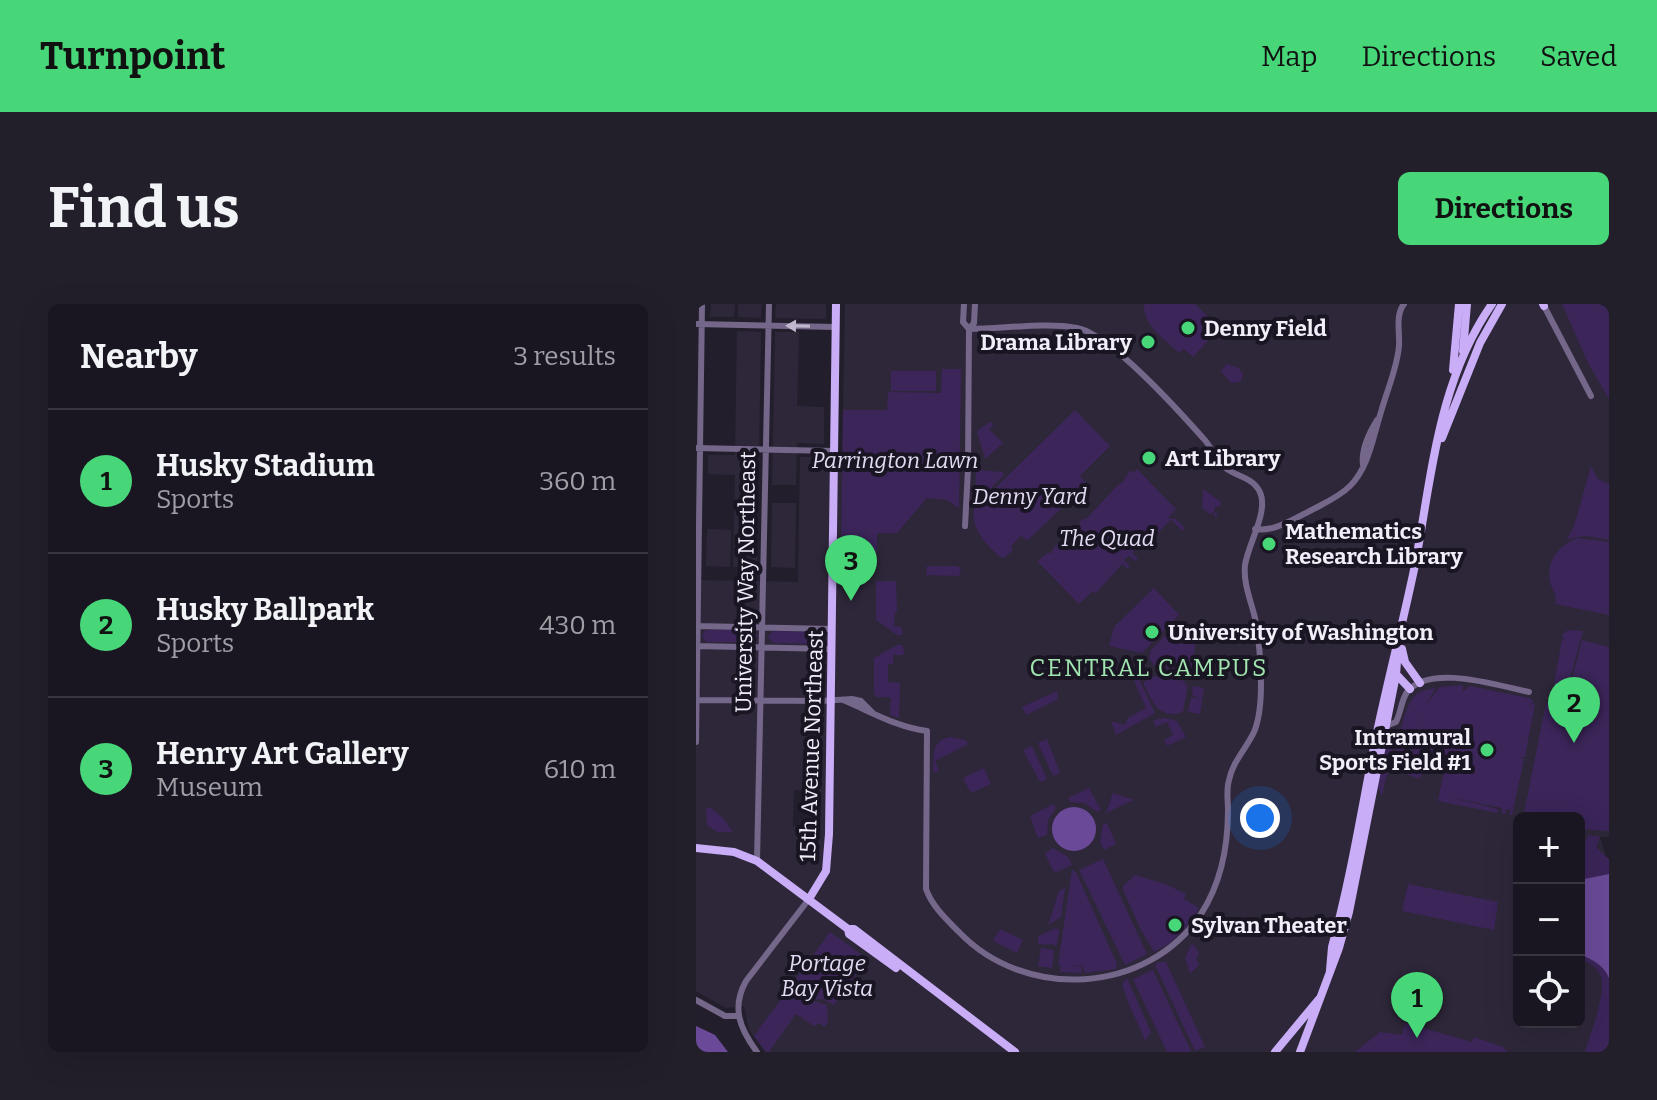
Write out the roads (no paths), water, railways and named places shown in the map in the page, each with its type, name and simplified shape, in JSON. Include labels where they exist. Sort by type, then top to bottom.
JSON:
[{"type":"main road","name":"15th Avenue Northeast","points":[[809,899],[827,867],[836,304]]},
{"type":"main road","points":[[1300,1052],[1330,970],[1372,796],[1440,419],[1452,378],[1459,304]]},
{"type":"main road","points":[[1462,388],[1467,304]]},
{"type":"main road","points":[[1452,378],[1492,304]]},
{"type":"main road","points":[[1437,449],[1480,343],[1502,304]]},
{"type":"main road","points":[[1465,323],[1472,330],[1480,324]]},
{"type":"main road","points":[[1346,908],[1375,741],[1391,661],[1399,640]]},
{"type":"main road","points":[[1399,640],[1405,662],[1420,683]]},
{"type":"main road","points":[[1391,661],[1396,675],[1410,689]]},
{"type":"main road","points":[[1375,741],[1386,726]]},
{"type":"main road","points":[[1364,803],[1372,796]]},
{"type":"main road","points":[[696,848],[734,852],[757,861],[848,929],[849,934],[1015,1052]]},
{"type":"main road","points":[[1275,1052],[1320,998]]},
{"type":"street","points":[[696,742],[699,324],[702,304]]},
{"type":"street","name":"University Way Northeast","points":[[757,861],[769,304]]},
{"type":"street","points":[[965,526],[969,329],[974,323],[975,304]]},
{"type":"street","points":[[1255,529],[1268,530],[1284,524],[1334,498],[1350,486],[1363,465],[1366,443],[1380,414],[1397,359],[1399,312],[1404,304]]},
{"type":"street","points":[[1543,305],[1591,396]]},
{"type":"street","points":[[965,306],[963,322],[969,329]]},
{"type":"street","points":[[699,324],[836,327]]},
{"type":"street","points":[[697,700],[843,700],[892,724],[927,731],[926,889],[937,909],[972,945],[1012,968],[1035,975],[1072,979],[1097,979],[1126,972],[1165,952],[1194,923],[1217,883],[1226,848],[1229,780],[1257,723],[1261,693],[1260,652],[1245,571],[1262,504],[1257,487],[1250,479],[1222,465],[1205,440],[1106,341],[1086,330],[1073,327],[969,329]]},
{"type":"street","points":[[698,448],[834,451]]},
{"type":"street","points":[[697,626],[832,629]]},
{"type":"street","points":[[697,646],[832,649]]},
{"type":"street","points":[[1386,726],[1396,722],[1403,700],[1410,689],[1420,683],[1463,678],[1529,692]]},
{"type":"street","name":"15th Avenue Northeast","points":[[738,1016],[738,1001],[746,981],[809,899]]},
{"type":"street","points":[[696,1000],[725,1016],[738,1016],[743,1032],[757,1052]]},
{"type":"place","name":"Denny Field","points":[[1188,328]]},
{"type":"place","name":"Drama Library","points":[[1148,342]]},
{"type":"place","name":"Art Library","points":[[1149,458]]},
{"type":"place","name":"Mathematics Research Library","points":[[1269,544]]},
{"type":"place","name":"Henry Art Gallery","points":[[851,601]]},
{"type":"place","name":"University of Washington","points":[[1152,632]]},
{"type":"place","name":"Husky Ballpark","points":[[1574,743]]},
{"type":"place","name":"Intramural Sports Field #1","points":[[1487,750]]},
{"type":"place","name":"Sylvan Theater","points":[[1175,925]]},
{"type":"place","name":"Husky Stadium","points":[[1417,1038]]},
{"type":"district","name":"CENTRAL CAMPUS","points":[[1149,668]]},
{"type":"park label","name":"Parrington Lawn","points":[[895,460]]},
{"type":"park label","name":"Denny Yard","points":[[1030,496]]},
{"type":"park label","name":"The Quad","points":[[1107,538]]},
{"type":"park label","name":"Portage Bay Vista","points":[[827,976]]}]
